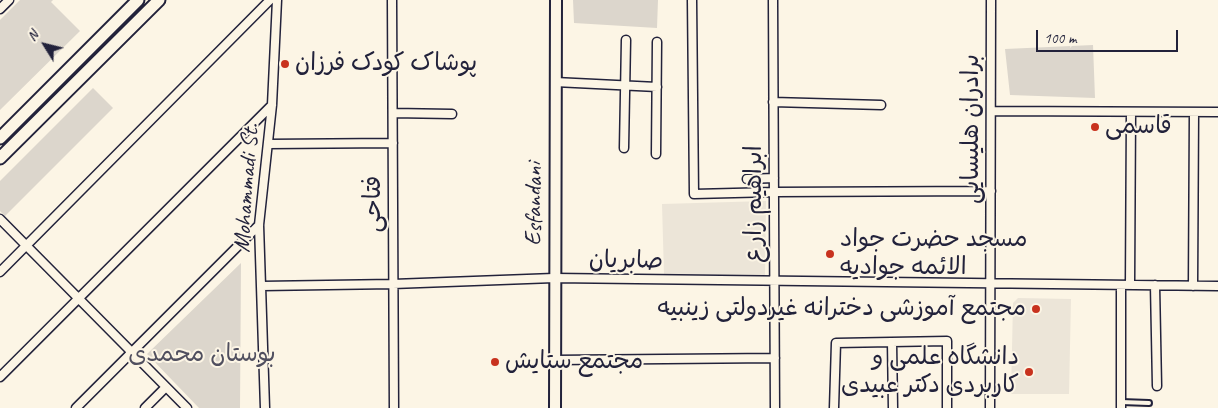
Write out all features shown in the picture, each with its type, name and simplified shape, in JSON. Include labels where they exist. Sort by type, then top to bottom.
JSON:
[{"type":"main road","points":[[0,138],[138,0]]},
{"type":"main road","points":[[0,158],[159,0]]},
{"type":"main road","name":"Esfandani","points":[[555,408],[556,0]]},
{"type":"street","points":[[0,9],[10,0]]},
{"type":"street","points":[[0,272],[270,0]]},
{"type":"street","name":"Mohammadi St.","points":[[265,408],[259,225],[272,105],[278,0]]},
{"type":"street","name":"فتاحی","points":[[392,0],[394,408]]},
{"type":"street","points":[[692,0],[694,194],[991,192]]},
{"type":"street","name":"ابراهیم زارع","points":[[773,0],[775,408]]},
{"type":"street","name":"برادران هلیسایی","points":[[990,408],[992,0]]},
{"type":"street","points":[[624,148],[626,40]]},
{"type":"street","points":[[656,154],[657,42]]},
{"type":"street","points":[[556,82],[657,87]]},
{"type":"street","points":[[773,102],[881,105]]},
{"type":"street","points":[[0,377],[272,105]]},
{"type":"street","points":[[992,111],[1218,112]]},
{"type":"street","points":[[1130,285],[1131,112]]},
{"type":"street","points":[[1193,286],[1194,112]]},
{"type":"street","points":[[393,113],[452,114]]},
{"type":"street","points":[[268,144],[393,143]]},
{"type":"street","points":[[747,179],[774,178]]},
{"type":"street","points":[[0,219],[187,408]]},
{"type":"street","points":[[76,408],[259,225]]},
{"type":"street","name":"صابریان","points":[[262,286],[393,284],[554,278],[990,284]]},
{"type":"street","points":[[990,284],[1218,286]]},
{"type":"street","points":[[1121,285],[1121,405]]},
{"type":"street","points":[[1155,285],[1157,386]]},
{"type":"street","points":[[834,408],[836,343],[947,341],[947,408]]},
{"type":"street","points":[[892,342],[893,408]]},
{"type":"street","points":[[555,360],[775,358]]},
{"type":"street","points":[[145,408],[166,387]]},
{"type":"lane","points":[[1121,405],[1149,403]]},
{"type":"shaded area","points":[[766,201],[765,275],[664,275],[662,204]]},
{"type":"shaded area","points":[[1018,298],[1071,299],[1069,394],[1011,394],[1013,303]]},
{"type":"green space","points":[[20,0],[53,0],[51,2],[80,31],[0,110],[0,20]]},
{"type":"green space","points":[[573,0],[658,0],[657,28],[574,23]]},
{"type":"green space","points":[[1093,45],[1095,98],[1010,95],[1005,49]]},
{"type":"green space","points":[[93,88],[113,108],[5,216],[0,211],[0,181]]},
{"type":"green space","name":"بوستان محمدی","points":[[241,263],[240,408],[199,408],[147,354]]},
{"type":"place","name":"پوشاک کودک فرزان","points":[[285,64]]},
{"type":"place","name":"قاسمی","points":[[1095,127]]},
{"type":"place","name":"مسجد حضرت جواد الائمه جوادیه","points":[[830,254]]},
{"type":"place","name":"مجتمع آموزشی دخترانه غیردولتی زینبیه","points":[[1036,309]]},
{"type":"place","name":"مجتمع ستایش","points":[[495,362]]},
{"type":"place","name":"دانشگاه علمی و کاربردی دکتر عبیدی","points":[[1029,372]]}]
